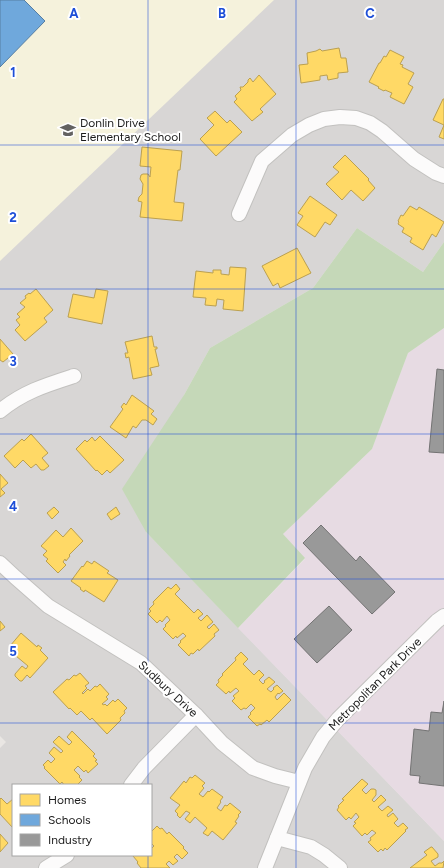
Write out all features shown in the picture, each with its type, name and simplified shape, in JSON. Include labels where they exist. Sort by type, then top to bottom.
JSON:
[{"type":"street","points":[[239,214],[262,161],[292,135],[309,125],[324,119],[340,117],[356,118],[370,123],[382,131],[414,159],[436,173],[444,176]]},
{"type":"street","points":[[0,411],[21,396],[37,388],[74,376]]},
{"type":"street","name":"Sudbury Drive","points":[[0,563],[48,606],[141,663],[196,715],[222,743],[254,768],[275,776],[299,782]]},
{"type":"street","name":"Metropolitan Park Drive","points":[[265,868],[305,768],[323,737],[338,719],[437,621],[444,616]]},
{"type":"street","points":[[132,784],[144,768],[196,715]]},
{"type":"street","points":[[277,838],[311,847],[340,868]]},
{"type":"street","points":[[46,868],[65,856]]},
{"type":"shaded area","points":[[0,0],[444,0],[444,242],[423,272],[357,228],[313,288],[210,348],[184,395],[146,532],[444,841],[444,868],[0,868],[0,748],[6,742],[0,736]]},
{"type":"shaded area","name":"Donlin Drive Elementary School","points":[[0,0],[274,0],[0,261]]},
{"type":"shaded area","points":[[444,328],[444,841],[238,628],[305,559],[283,534],[372,449],[408,353]]},
{"type":"green space","points":[[357,228],[423,272],[444,242],[444,328],[408,353],[372,449],[283,534],[305,558],[238,628],[146,532],[122,489],[184,395],[210,348],[313,288]]},
{"type":"building: Homes","points":[[339,48],[341,58],[346,58],[348,72],[338,73],[338,78],[328,80],[327,75],[320,76],[320,80],[301,83],[299,65],[308,64],[307,53],[320,49],[322,51]]},
{"type":"building: Homes","points":[[390,50],[404,57],[400,64],[403,65],[402,67],[414,73],[408,84],[413,87],[404,104],[390,97],[392,93],[385,90],[384,91],[369,82],[379,63],[384,56],[386,57]]},
{"type":"building: Homes","points":[[259,75],[276,94],[260,109],[263,112],[252,121],[234,102],[237,99],[235,96],[241,90],[240,87],[243,87],[250,78],[253,82]]},
{"type":"building: Homes","points":[[444,99],[444,125],[433,120]]},
{"type":"building: Homes","points":[[215,111],[227,123],[230,120],[242,132],[216,156],[200,139],[214,125],[207,118]]},
{"type":"building: Homes","points":[[444,125],[444,139],[439,137]]},
{"type":"building: Homes","points":[[142,147],[182,151],[174,202],[184,203],[182,221],[140,217],[142,202],[138,201],[142,194],[143,184],[140,179],[141,175],[143,174],[148,174],[150,177],[151,167],[140,166]]},
{"type":"building: Homes","points":[[345,155],[369,179],[368,180],[375,188],[363,201],[351,190],[342,200],[326,184],[339,172],[333,167]]},
{"type":"building: Homes","points":[[310,196],[337,215],[330,225],[325,222],[315,237],[297,225],[303,216],[298,213]]},
{"type":"building: Homes","points":[[410,206],[417,210],[419,207],[444,222],[436,237],[432,234],[423,250],[410,242],[412,238],[402,232],[404,228],[398,224],[401,215],[403,216]]},
{"type":"building: Homes","points":[[297,248],[311,273],[280,288],[278,283],[273,286],[262,266]]},
{"type":"building: Homes","points":[[230,267],[246,268],[243,311],[223,309],[224,300],[217,299],[216,306],[205,305],[206,298],[193,297],[196,271],[213,273],[213,270],[221,270],[221,274],[229,275]]},
{"type":"building: Homes","points":[[36,289],[53,310],[44,318],[47,322],[25,341],[15,330],[20,325],[16,320],[20,317],[17,314],[25,307],[20,303],[26,298],[25,296]]},
{"type":"building: Homes","points":[[96,289],[108,291],[102,324],[68,317],[73,294],[94,298]]},
{"type":"building: Homes","points":[[152,336],[154,347],[157,347],[157,349],[155,349],[159,366],[150,368],[152,375],[133,379],[129,357],[126,358],[125,353],[128,353],[125,342]]},
{"type":"building: Homes","points":[[0,339],[13,354],[3,362],[0,360]]},
{"type":"building: Homes","points":[[132,395],[154,411],[151,414],[157,419],[153,425],[146,420],[142,420],[136,428],[133,426],[126,438],[110,427],[123,409],[121,407],[124,403],[126,405]]},
{"type":"building: Homes","points":[[31,434],[48,453],[42,458],[49,466],[44,470],[41,470],[36,464],[31,468],[23,460],[15,468],[4,456],[22,439],[24,441]]},
{"type":"building: Homes","points":[[100,436],[124,460],[110,473],[107,470],[102,475],[97,470],[96,471],[76,449],[85,440],[87,442],[92,437],[95,441]]},
{"type":"building: Homes","points":[[0,474],[8,483],[1,489],[5,493],[0,497]]},
{"type":"building: Homes","points":[[54,507],[59,512],[52,519],[47,513]]},
{"type":"building: Homes","points":[[116,507],[120,514],[111,520],[107,514]]},
{"type":"building: Homes","points":[[71,528],[83,541],[69,555],[70,556],[66,561],[65,559],[63,562],[66,565],[58,573],[46,561],[48,559],[43,555],[47,551],[41,546],[56,530],[63,537]]},
{"type":"building: Homes","points":[[87,561],[92,564],[94,561],[109,571],[107,573],[118,580],[104,602],[85,590],[84,592],[71,581]]},
{"type":"building: Homes","points":[[176,584],[180,589],[175,594],[194,613],[198,609],[203,614],[198,618],[201,621],[207,615],[213,622],[207,627],[209,629],[214,624],[219,630],[214,634],[215,636],[199,651],[198,649],[189,656],[178,645],[186,636],[183,633],[177,638],[176,636],[173,639],[163,629],[170,620],[167,616],[162,622],[160,620],[157,623],[148,614],[151,611],[149,609],[154,604],[153,602],[168,587],[171,589]]},
{"type":"building: Homes","points":[[0,621],[5,627],[0,631]]},
{"type":"building: Homes","points":[[21,633],[37,647],[38,645],[42,648],[40,650],[48,658],[30,678],[27,675],[22,681],[20,681],[15,674],[22,666],[26,669],[28,666],[16,656],[18,653],[10,646]]},
{"type":"building: Homes","points":[[241,652],[248,659],[243,664],[254,675],[259,670],[264,675],[259,680],[263,684],[269,677],[275,682],[267,689],[271,692],[277,685],[283,691],[279,694],[278,693],[275,697],[277,700],[284,693],[291,700],[269,722],[267,720],[261,725],[260,724],[257,726],[248,717],[255,708],[251,704],[246,709],[244,708],[241,710],[232,701],[235,698],[233,696],[239,691],[236,688],[230,693],[229,691],[226,694],[216,685],[219,682],[218,680],[223,675],[222,674],[236,660],[235,658]]},
{"type":"building: Homes","points":[[80,673],[89,683],[85,686],[87,688],[82,693],[83,694],[88,689],[90,691],[95,686],[97,687],[100,684],[109,694],[106,697],[108,699],[102,704],[107,706],[113,700],[115,702],[118,699],[127,708],[124,711],[125,713],[120,718],[121,720],[107,734],[92,718],[90,720],[81,711],[77,715],[70,708],[69,709],[53,692],[67,679],[69,680],[74,675],[76,676]]},
{"type":"building: Homes","points":[[72,731],[95,754],[93,756],[97,760],[95,761],[98,764],[88,773],[86,770],[84,772],[78,766],[74,770],[82,780],[78,784],[63,784],[62,782],[60,784],[44,768],[45,767],[43,765],[48,760],[51,763],[55,759],[49,753],[54,747],[61,753],[63,751],[53,742],[59,736],[69,745],[72,742],[67,737]]},
{"type":"building: Homes","points":[[195,775],[205,783],[202,786],[204,788],[199,794],[203,797],[212,789],[223,797],[217,808],[221,811],[225,805],[227,806],[230,803],[241,812],[235,822],[237,823],[223,840],[212,831],[208,836],[203,833],[207,828],[195,817],[190,823],[185,819],[190,813],[186,811],[180,818],[175,811],[180,805],[170,798],[184,781],[186,783],[190,777],[192,778]]},
{"type":"building: Homes","points":[[362,779],[368,784],[362,790],[366,794],[371,789],[376,790],[376,795],[372,800],[374,802],[381,795],[386,800],[378,807],[382,811],[388,806],[393,810],[387,815],[388,817],[393,813],[398,819],[394,823],[398,827],[403,823],[408,828],[387,850],[385,848],[383,851],[381,849],[378,852],[368,842],[376,833],[372,830],[367,835],[365,833],[362,836],[353,826],[356,823],[354,822],[359,817],[356,813],[351,819],[349,817],[346,820],[337,810],[339,807],[338,806],[344,800],[342,799]]},
{"type":"building: Homes","points":[[1,798],[7,804],[12,800],[12,827],[0,814]]},
{"type":"building: Homes","points":[[157,826],[160,829],[162,828],[167,834],[169,832],[188,853],[182,859],[177,854],[174,857],[178,861],[173,865],[169,861],[166,864],[170,868],[141,868],[133,856],[152,856],[152,848],[154,846],[152,844],[152,831]]},
{"type":"building: Homes","points":[[0,834],[8,843],[0,852]]},
{"type":"building: Homes","points":[[431,847],[438,854],[438,857],[431,861],[435,866],[444,861],[443,868],[410,868],[427,855],[424,852]]},
{"type":"building: Schools","points":[[0,0],[24,0],[45,21],[0,67]]},
{"type":"building: Industry","points":[[437,369],[444,370],[444,453],[429,452]]},
{"type":"building: Industry","points":[[321,525],[356,561],[360,556],[395,592],[372,614],[303,543]]},
{"type":"building: Industry","points":[[329,606],[352,630],[317,663],[294,639]]},
{"type":"building: Industry","points":[[444,701],[444,786],[419,783],[420,776],[410,775],[414,729],[429,731],[431,712],[442,713]]},
{"type":"place","name":"Donlin Drive Elementary School","points":[[68,130]]}]
